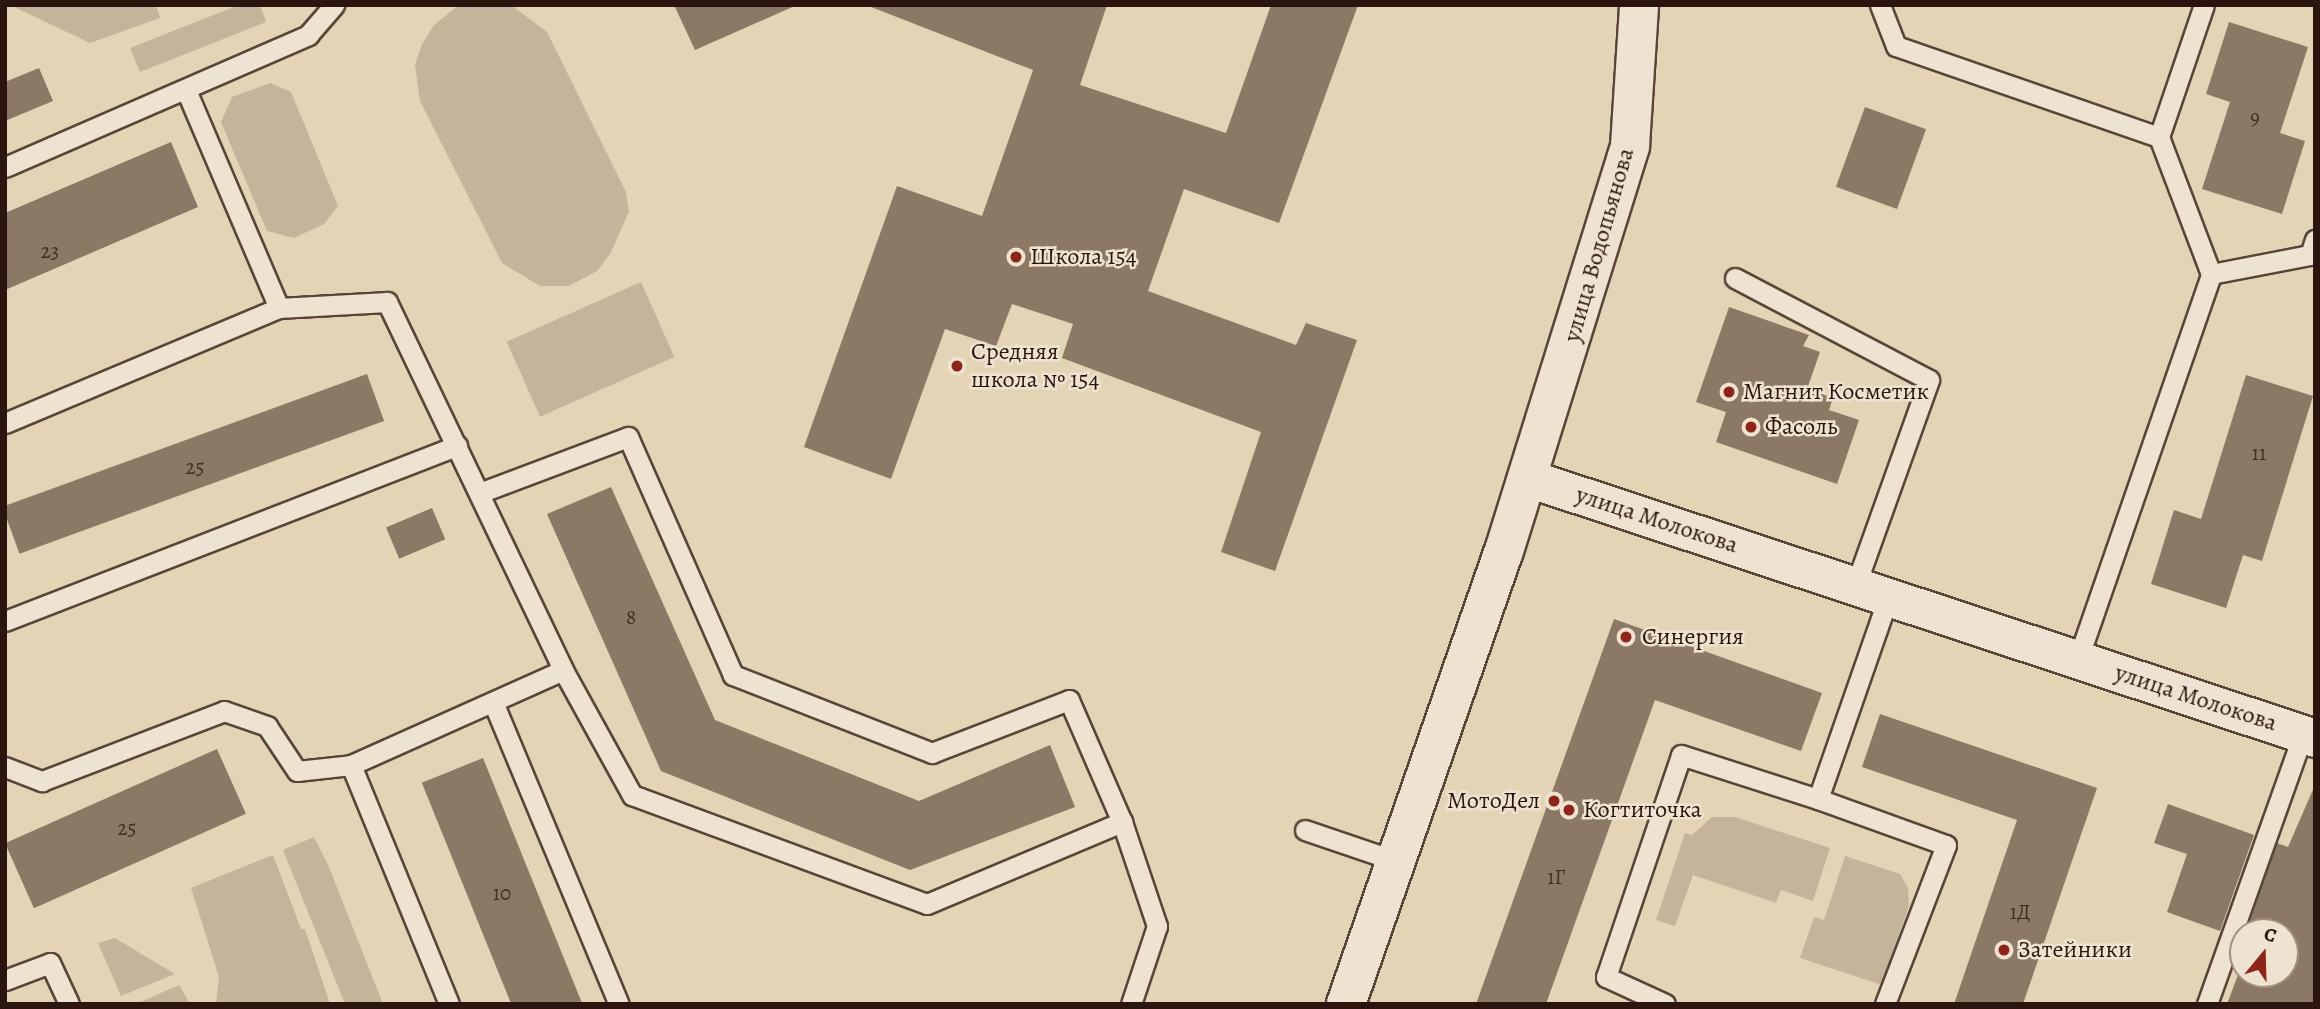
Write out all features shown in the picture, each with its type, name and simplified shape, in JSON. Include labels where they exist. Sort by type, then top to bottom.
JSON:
[{"type":"street","name":"улица Водопьянова","points":[[1528,478],[1630,146],[1639,5]]},
{"type":"street","name":"улица Молокова","points":[[1528,478],[2309,736]]},
{"type":"street","points":[[1346,1004],[1528,478]]},
{"type":"lane","points":[[5,167],[308,35],[334,5]]},
{"type":"lane","points":[[1880,5],[1896,46],[2159,136]]},
{"type":"lane","points":[[2078,659],[2211,274],[2159,136],[2204,5]]},
{"type":"lane","points":[[186,90],[279,308]]},
{"type":"lane","points":[[2211,274],[2310,256],[2315,240]]},
{"type":"lane","points":[[1735,278],[1929,380],[1818,799]]},
{"type":"lane","points":[[5,423],[279,308],[387,302],[563,670],[632,795],[927,904],[1122,822]]},
{"type":"lane","points":[[479,493],[628,436],[733,675],[932,753],[1069,700],[1122,822],[1157,926],[1130,1004]]},
{"type":"lane","points":[[5,621],[457,446]]},
{"type":"lane","points":[[5,767],[42,781],[224,711],[267,726],[297,771],[351,765],[563,670]]},
{"type":"lane","points":[[493,702],[619,1004]]},
{"type":"lane","points":[[2207,1004],[2309,736]]},
{"type":"lane","points":[[1665,1004],[1606,977],[1681,755],[1818,799],[1946,845],[1885,1004]]},
{"type":"lane","points":[[351,765],[449,1004]]},
{"type":"lane","points":[[1305,830],[1396,861]]},
{"type":"lane","points":[[5,980],[50,963],[69,1004]]},
{"type":"shaded area","points":[[10,5],[156,5],[160,18],[90,43]]},
{"type":"shaded area","points":[[239,5],[260,5],[266,22],[140,72],[130,48]]},
{"type":"shaded area","points":[[459,5],[511,5],[547,32],[626,192],[629,212],[610,254],[597,271],[569,286],[540,286],[502,263],[420,101],[415,65],[422,44],[434,25]]},
{"type":"shaded area","points":[[270,83],[291,92],[338,206],[324,224],[294,238],[267,231],[221,122],[232,97]]},
{"type":"shaded area","points":[[641,282],[674,357],[540,417],[507,342]]},
{"type":"shaded area","points":[[1712,817],[1735,817],[1830,848],[1813,901],[1781,890],[1776,903],[1693,875],[1675,926],[1656,920],[1685,833],[1692,835]]},
{"type":"shaded area","points":[[314,837],[329,867],[383,1004],[345,1004],[283,850]]},
{"type":"shaded area","points":[[273,855],[301,929],[305,929],[330,1004],[216,1004],[219,977],[191,888]]},
{"type":"shaded area","points":[[1845,856],[1900,874],[1908,888],[1909,905],[1882,985],[1800,958],[1814,917],[1824,920]]},
{"type":"shaded area","points":[[115,938],[175,974],[121,996],[98,943]]},
{"type":"shaded area","points":[[179,985],[190,1004],[136,1004]]},
{"type":"building","points":[[674,5],[797,5],[695,50]]},
{"type":"building","name":"Школа 154","points":[[866,5],[1107,5],[1080,85],[1226,133],[1271,5],[1358,5],[1279,223],[1184,189],[1148,291],[1296,345],[1306,323],[1357,340],[1275,571],[1221,552],[1261,432],[1062,358],[1073,324],[1012,304],[996,346],[945,329],[891,479],[804,447],[897,186],[982,216],[1033,70]]},
{"type":"building","points":[[2229,22],[2308,47],[2280,133],[2305,141],[2282,214],[2202,189],[2230,102],[2206,94]]},
{"type":"building","points":[[39,68],[53,101],[5,121],[5,82]]},
{"type":"building","points":[[1865,107],[1926,129],[1897,209],[1836,187]]},
{"type":"building","points":[[171,142],[198,207],[5,290],[5,213]]},
{"type":"building","points":[[1729,307],[1809,335],[1803,346],[1820,352],[1807,389],[1833,398],[1829,410],[1859,420],[1837,484],[1716,442],[1726,412],[1696,402]]},
{"type":"building","points":[[367,374],[384,421],[20,554],[5,514],[5,506]]},
{"type":"building","points":[[2246,375],[2313,396],[2262,561],[2243,555],[2226,608],[2151,584],[2174,510],[2201,519]]},
{"type":"building","points":[[611,487],[715,720],[919,801],[1050,745],[1075,807],[910,870],[661,771],[547,514]]},
{"type":"building","points":[[432,508],[445,539],[399,559],[386,528]]},
{"type":"building","points":[[1614,619],[1822,693],[1801,751],[1655,700],[1546,1004],[1476,1004]]},
{"type":"building","points":[[1880,714],[2097,788],[2023,1004],[1954,1004],[2017,820],[1862,767]]},
{"type":"building","points":[[217,749],[246,814],[34,908],[5,843]]},
{"type":"building","points":[[483,758],[582,1004],[511,1004],[422,783]]},
{"type":"building","points":[[2315,785],[2315,1004],[2227,1004],[2233,988],[2299,988],[2299,918],[2251,918],[2277,843],[2288,847]]},
{"type":"building","points":[[2168,804],[2254,835],[2220,931],[2167,912],[2187,854],[2154,843]]},
{"type":"place","name":"Школа 154","points":[[1016,257]]},
{"type":"place","name":"Средняя школа № 154","points":[[957,366]]},
{"type":"place","name":"Магнит Косметик","points":[[1729,392]]},
{"type":"place","name":"Фасоль","points":[[1751,427]]},
{"type":"place","name":"Синергия","points":[[1626,637]]},
{"type":"place","name":"МотоДел","points":[[1554,801]]},
{"type":"place","name":"Когтиточка","points":[[1569,810]]},
{"type":"place","name":"Затейники","points":[[2004,950]]}]
